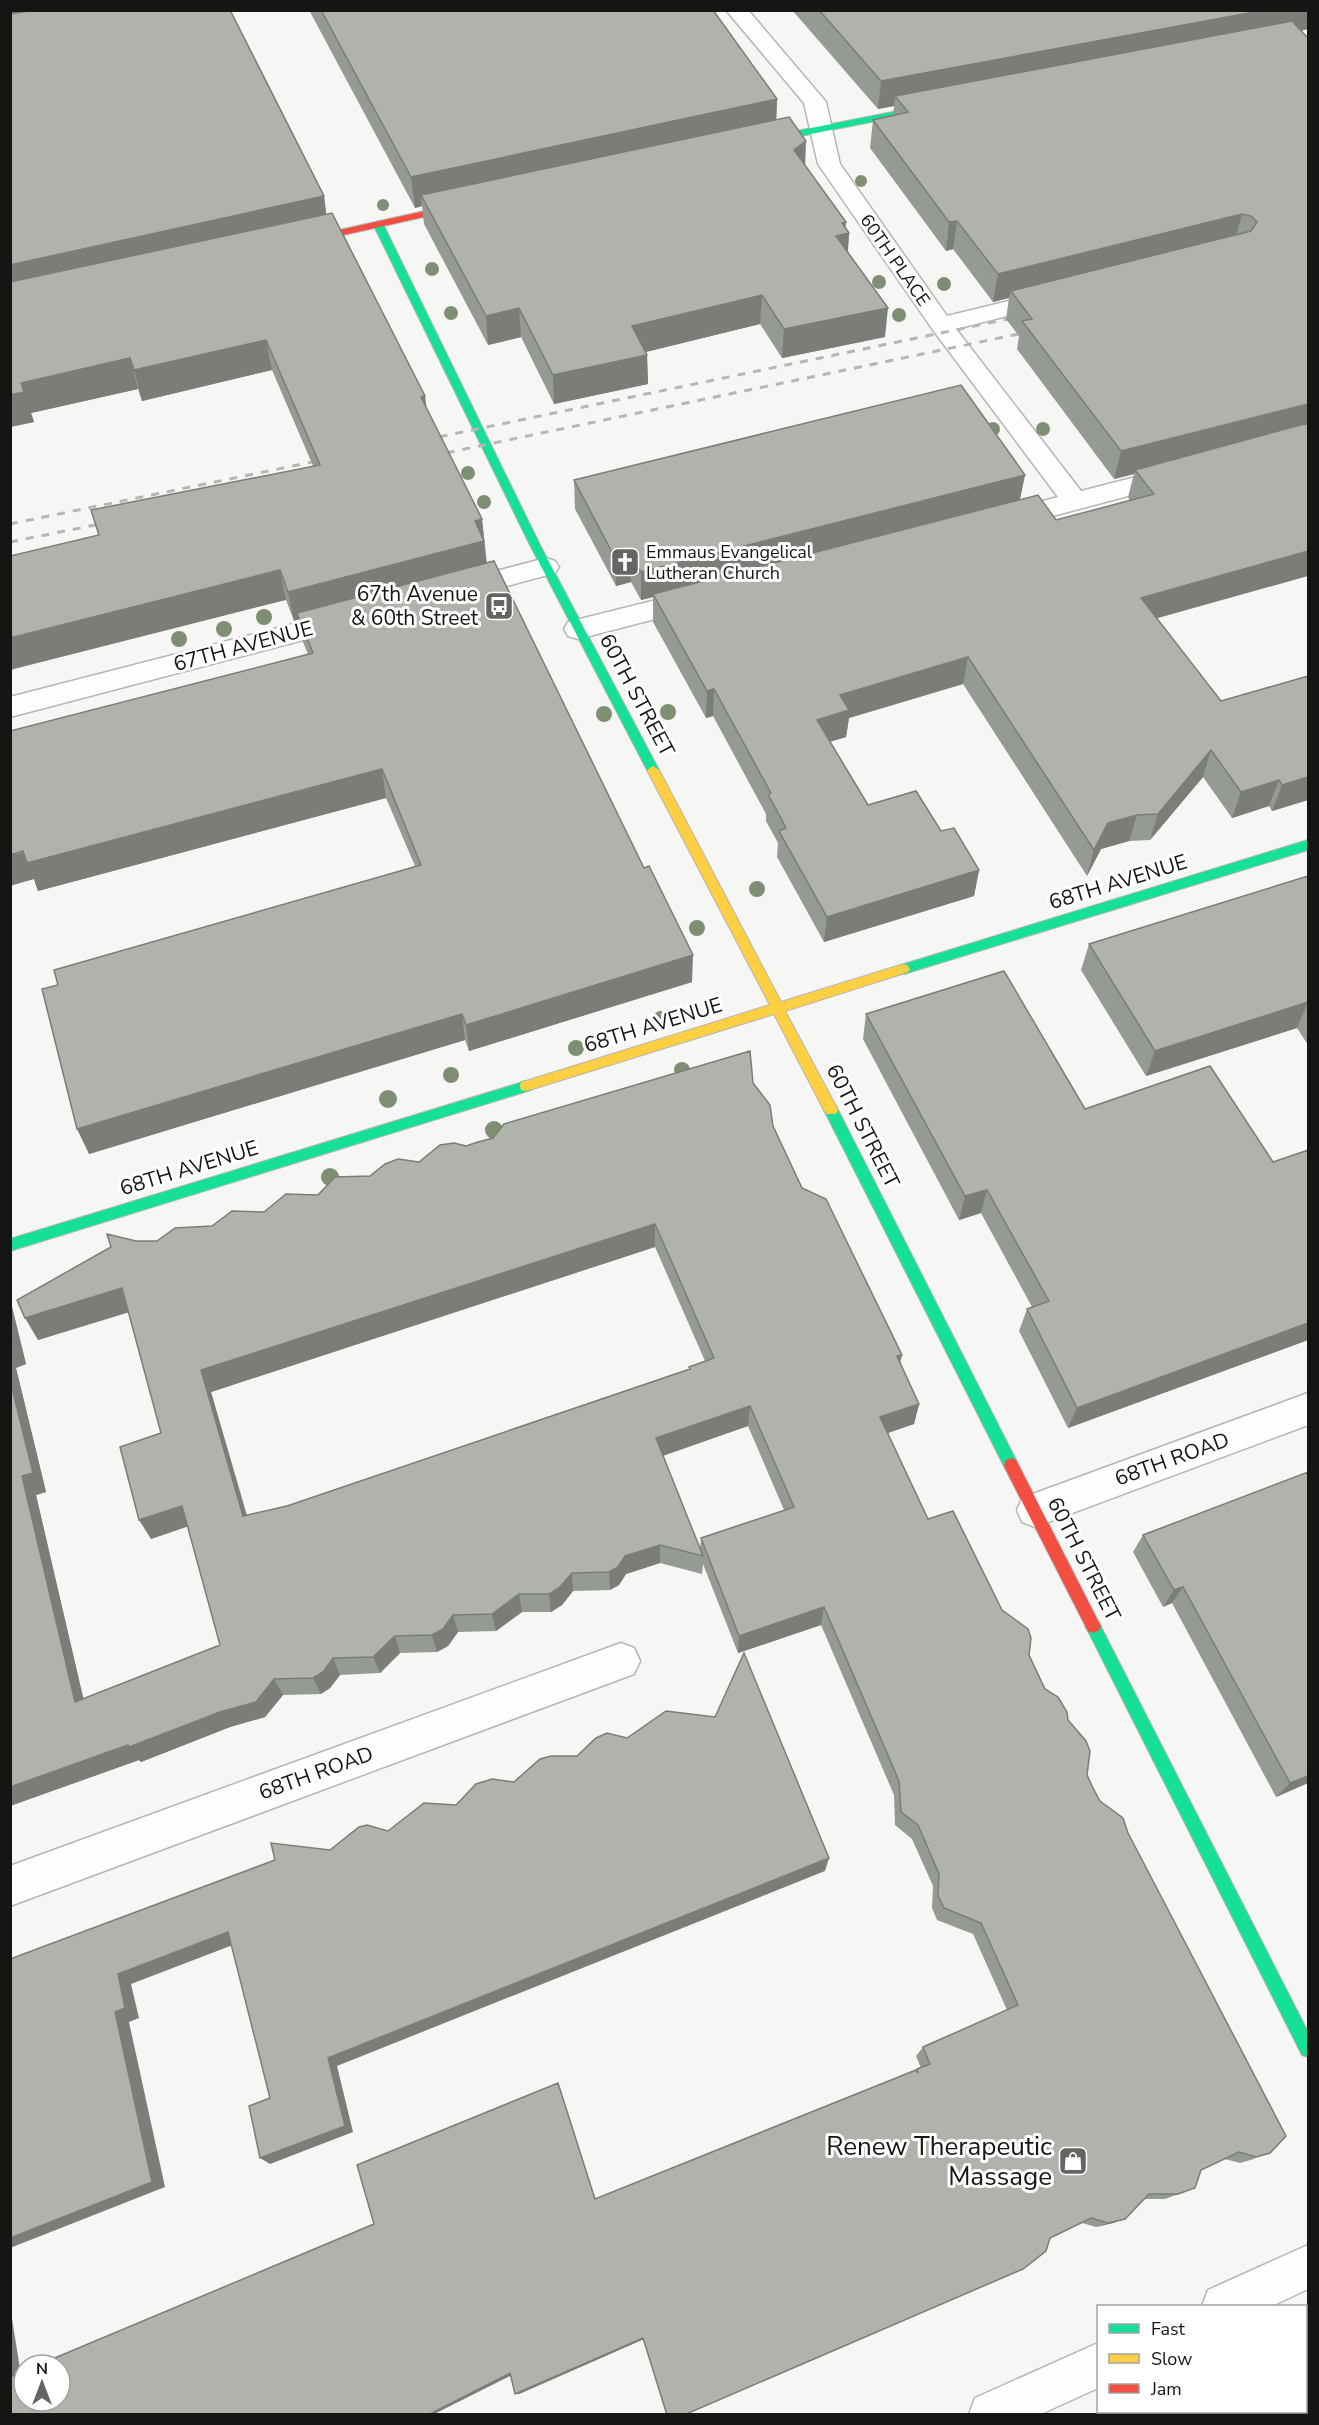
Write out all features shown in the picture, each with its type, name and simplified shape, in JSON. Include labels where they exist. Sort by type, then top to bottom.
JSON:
[{"type":"street","name":"60TH PLACE","points":[[736,10],[815,102],[829,164],[941,325],[1076,502]]},
{"type":"street","points":[[741,146],[955,103]]},
{"type":"street","points":[[286,244],[483,201]]},
{"type":"street","name":"60TH STREET","points":[[378,224],[546,567],[779,1008],[1308,2049]]},
{"type":"street","points":[[941,325],[1075,292]]},
{"type":"street","points":[[983,525],[1198,469]]},
{"type":"street","points":[[430,597],[546,567]]},
{"type":"street","points":[[578,628],[717,593]]},
{"type":"street","name":"67TH AVENUE","points":[[10,707],[362,615]]},
{"type":"street","name":"68TH AVENUE","points":[[10,1245],[1308,845]]},
{"type":"street","name":"68TH ROAD","points":[[1035,1510],[1308,1409]]},
{"type":"street","name":"68TH ROAD","points":[[10,1886],[621,1660]]},
{"type":"street","points":[[1228,2305],[1308,2267]]},
{"type":"street","points":[[992,2415],[1097,2365]]},
{"type":"building","points":[[35,10],[230,10],[324,196],[10,265],[10,14]]},
{"type":"building","points":[[321,10],[713,10],[777,99],[411,177]]},
{"type":"building","points":[[819,10],[1265,10],[881,81]]},
{"type":"building","points":[[1292,21],[1308,37],[1308,404],[1121,451],[1022,321],[1032,319],[1011,291],[1251,231],[1257,222],[1251,216],[1242,214],[998,274],[957,221],[949,222],[873,120],[908,112],[895,96]]},
{"type":"building","points":[[789,117],[806,141],[794,150],[846,222],[842,223],[849,233],[836,236],[888,308],[784,329],[762,295],[632,326],[647,355],[553,375],[519,308],[486,316],[421,195]]},
{"type":"building","points":[[332,213],[425,396],[421,397],[482,519],[475,521],[484,541],[288,592],[280,570],[10,638],[10,556],[99,535],[91,510],[320,465],[266,340],[134,370],[130,358],[21,383],[24,392],[10,395],[10,282]]},
{"type":"building","points":[[961,385],[1025,475],[641,572],[631,554],[615,558],[574,480]]},
{"type":"building","points":[[1308,423],[1308,551],[1141,598],[1221,701],[1308,676],[1308,777],[1282,785],[1279,780],[1241,792],[1211,750],[1158,814],[1137,815],[1108,823],[1094,850],[968,657],[840,695],[849,710],[817,720],[868,805],[916,791],[941,831],[954,828],[979,870],[827,917],[779,831],[786,828],[768,794],[771,793],[714,689],[707,691],[653,594],[1038,495],[1056,520],[1154,494],[1135,470]]},
{"type":"building","points":[[494,561],[644,868],[649,866],[693,955],[466,1025],[462,1014],[77,1129],[42,989],[58,985],[54,970],[421,865],[382,769],[27,863],[23,851],[10,855],[10,731],[313,653],[297,613]]},
{"type":"building","points":[[1308,876],[1308,1002],[1155,1051],[1089,944]]},
{"type":"building","points":[[1004,971],[1085,1109],[1210,1066],[1273,1162],[1308,1150],[1308,1323],[1077,1408],[1027,1309],[1049,1301],[987,1190],[965,1196],[866,1014]]},
{"type":"building","points":[[750,1051],[753,1083],[770,1105],[773,1126],[802,1188],[826,1199],[902,1355],[897,1356],[919,1404],[880,1417],[928,1519],[953,1511],[1002,1610],[1028,1629],[1031,1638],[1029,1655],[1045,1689],[1058,1697],[1067,1712],[1068,1720],[1086,1741],[1090,1751],[1087,1775],[1093,1788],[1100,1801],[1123,1818],[1128,1833],[1286,2136],[1270,2153],[1256,2157],[1239,2152],[1201,2170],[1195,2188],[1178,2194],[1149,2194],[1125,2219],[1108,2223],[1091,2218],[1050,2238],[1046,2251],[1023,2269],[684,2415],[667,2415],[643,2338],[515,2394],[510,2373],[428,2415],[10,2415],[10,2377],[12,2376],[12,2413],[72,2413],[72,2353],[67,2353],[374,2224],[357,2165],[558,2083],[595,2199],[916,2070],[918,2073],[917,2069],[930,2064],[923,2047],[1018,2005],[981,1923],[944,1908],[938,1896],[939,1874],[918,1825],[901,1812],[899,1781],[824,1607],[739,1636],[701,1538],[794,1507],[750,1406],[656,1438],[703,1556],[660,1545],[625,1556],[618,1567],[609,1572],[572,1573],[559,1588],[549,1594],[519,1594],[492,1614],[453,1615],[443,1629],[432,1635],[395,1636],[373,1657],[333,1658],[323,1672],[313,1678],[274,1679],[256,1702],[220,1712],[129,1747],[128,1745],[10,1787],[10,1380],[33,1473],[22,1476],[75,1702],[220,1645],[182,1506],[139,1520],[120,1447],[161,1433],[122,1288],[25,1318],[17,1300],[111,1247],[107,1234],[136,1241],[157,1241],[175,1228],[212,1226],[232,1211],[264,1212],[286,1194],[318,1195],[335,1177],[370,1176],[385,1164],[398,1159],[419,1162],[440,1145],[454,1143],[466,1146],[493,1138],[504,1124]],"holes":[[[655,1224],[714,1358],[689,1367],[690,1369],[287,1506],[243,1516],[201,1370]]]},
{"type":"building","points":[[1308,1472],[1308,1776],[1290,1783],[1183,1587],[1174,1590],[1143,1535]]},
{"type":"building","points":[[744,1653],[829,1858],[328,2058],[345,2126],[260,2158],[249,2106],[270,2098],[228,1932],[118,1974],[125,2008],[115,2012],[152,2182],[10,2238],[10,1959],[275,1860],[271,1843],[330,1850],[359,1827],[367,1825],[388,1831],[424,1803],[456,1805],[476,1784],[492,1779],[514,1782],[540,1759],[551,1756],[577,1756],[596,1738],[607,1733],[627,1738],[666,1711],[715,1717]]},
{"type":"railway","points":[[424,440],[1023,316]]},
{"type":"railway","points":[[431,456],[1033,331]]},
{"type":"railway","points":[[10,524],[327,459]]},
{"type":"railway","points":[[10,542],[110,522]]},
{"type":"traffic: fast","points":[[756,142],[938,106]]},
{"type":"traffic: fast","points":[[378,224],[535,545],[653,770]]},
{"type":"traffic: fast","points":[[904,969],[1308,845]]},
{"type":"traffic: fast","points":[[10,1245],[526,1086]]},
{"type":"traffic: fast","points":[[831,1110],[1011,1465]]},
{"type":"traffic: fast","points":[[1093,1626],[1308,2049]]},
{"type":"traffic: slow","points":[[653,770],[831,1110]]},
{"type":"traffic: slow","points":[[526,1086],[904,969]]},
{"type":"traffic: jam","points":[[299,242],[465,205]]},
{"type":"traffic: jam","points":[[1011,1465],[1093,1626]]},
{"type":"place","name":"Emmaus Evangelical Lutheran Church","points":[[625,562]]},
{"type":"place","name":"67th Avenue & 60th Street","points":[[499,606]]},
{"type":"place","name":"Renew Therapeutic Massage","points":[[1073,2161]]}]
